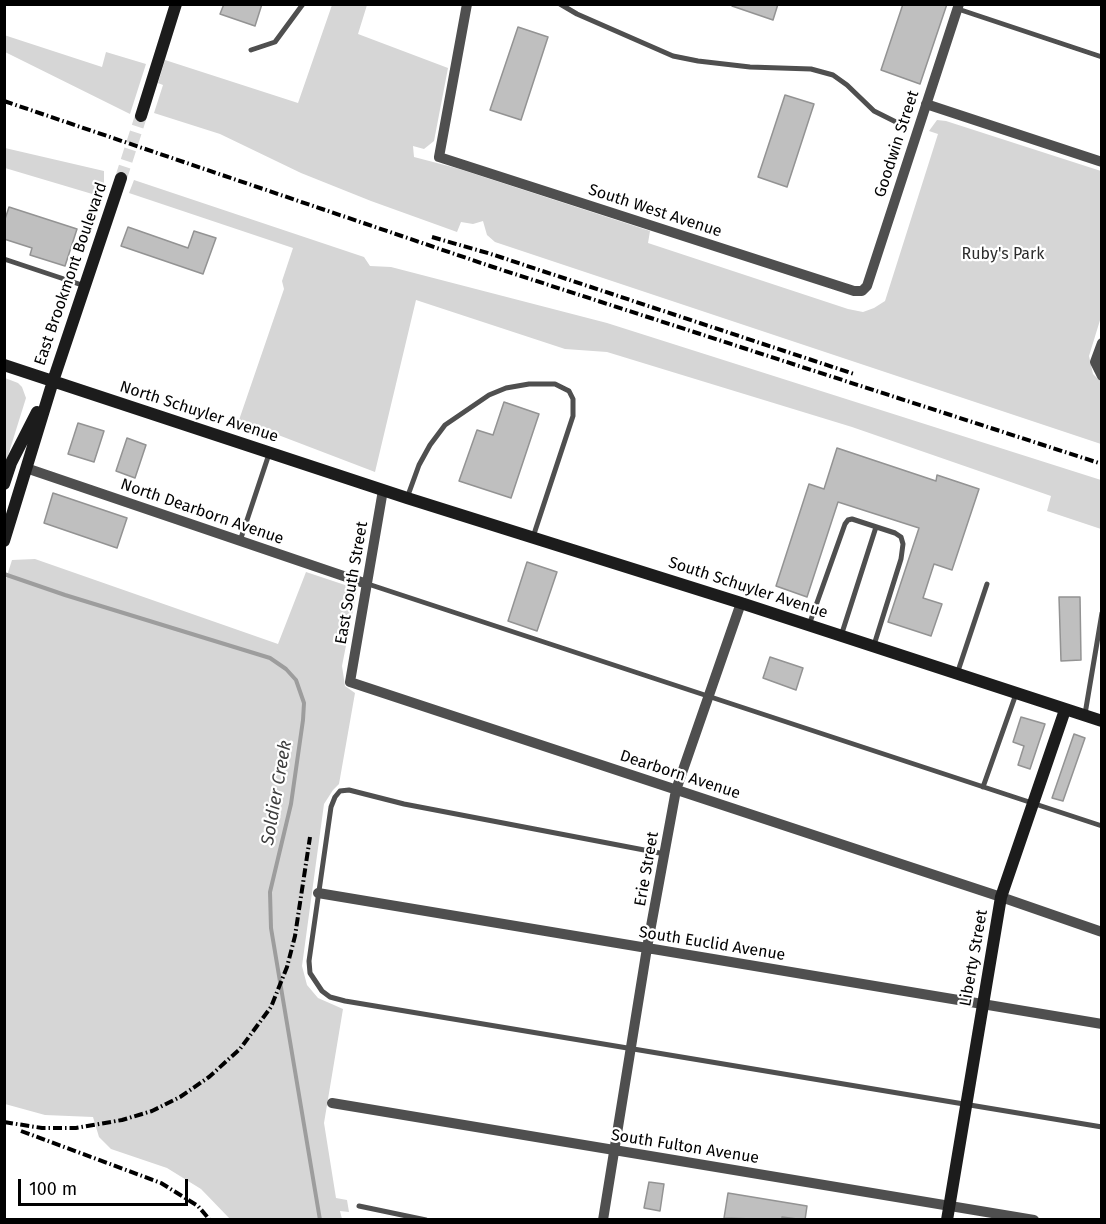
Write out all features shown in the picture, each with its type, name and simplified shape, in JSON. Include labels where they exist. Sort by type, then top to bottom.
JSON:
[{"type":"main road","points":[[141,116],[176,4]]},
{"type":"main road","name":"East Brookmont Boulevard","points":[[4,541],[53,381],[121,178]]},
{"type":"main road","name":"North Schuyler Avenue","points":[[4,365],[383,490]]},
{"type":"main road","name":"East Brookmont Boulevard","points":[[4,484],[7,466],[53,381]]},
{"type":"main road","name":"South Schuyler Avenue","points":[[383,490],[741,603],[1101,721]]},
{"type":"main road","name":"Liberty Street","points":[[947,1220],[1001,897],[1065,710]]},
{"type":"street","name":"South West Avenue","points":[[467,4],[439,157],[854,291],[862,291]]},
{"type":"street","name":"Goodwin Street","points":[[862,291],[867,286],[958,7]]},
{"type":"street","points":[[926,104],[1101,162]]},
{"type":"street","points":[[1101,343],[1095,362],[1101,376]]},
{"type":"street","name":"North Dearborn Avenue","points":[[26,468],[367,584]]},
{"type":"street","name":"East South Street","points":[[350,682],[383,490]]},
{"type":"street","name":"Erie Street","points":[[603,1220],[647,948],[676,790],[741,603]]},
{"type":"street","name":"Dearborn Avenue","points":[[350,682],[1101,932]]},
{"type":"street","name":"South Euclid Avenue","points":[[318,893],[1101,1024]]},
{"type":"street","name":"South Fulton Avenue","points":[[332,1103],[1034,1220]]},
{"type":"lane","points":[[251,50],[275,42],[303,4]]},
{"type":"lane","points":[[560,4],[577,14],[673,56],[750,67],[811,69],[834,75],[874,111],[900,124]]},
{"type":"lane","points":[[958,7],[1101,57]]},
{"type":"lane","points":[[4,259],[85,286]]},
{"type":"lane","points":[[407,498],[419,465],[445,425],[489,395],[506,388],[529,384],[555,384],[569,391],[573,399],[573,416],[533,537]]},
{"type":"lane","points":[[240,541],[269,452]]},
{"type":"lane","points":[[809,625],[848,520],[852,519],[895,533],[901,537],[903,544],[902,559],[873,646]]},
{"type":"lane","points":[[842,636],[876,527]]},
{"type":"lane","points":[[367,584],[1101,825]]},
{"type":"lane","points":[[957,674],[987,584]]},
{"type":"lane","points":[[1084,716],[1101,612]]},
{"type":"lane","points":[[983,787],[1016,694]]},
{"type":"lane","points":[[665,854],[415,807],[349,790],[340,791],[334,796],[331,807],[309,961],[310,973],[322,991],[330,997],[345,1001],[1101,1127]]},
{"type":"lane","points":[[359,1206],[426,1220]]},
{"type":"green space","name":"Ruby's Park","points":[[332,5],[367,5],[358,34],[448,68],[434,141],[424,149],[413,146],[414,157],[456,168],[650,231],[648,243],[848,309],[863,312],[885,301],[938,134],[929,131],[937,120],[1101,171],[1101,317],[1089,356],[1093,374],[1101,382],[1101,444],[495,242],[487,235],[483,221],[473,224],[461,222],[457,232],[301,173],[220,134],[154,113],[163,85],[158,83],[165,60],[298,103]]},
{"type":"green space","points":[[4,35],[102,67],[106,52],[146,64],[130,114],[5,52]]},
{"type":"green space","points":[[5,148],[104,171],[104,183],[99,196],[5,168]]},
{"type":"green space","points":[[134,180],[364,257],[370,266],[391,267],[607,323],[1101,480],[1101,529],[1047,511],[1051,496],[852,427],[607,352],[565,349],[416,300],[375,472],[239,420],[284,289],[282,281],[293,248],[129,193]]},
{"type":"green space","points":[[5,378],[18,383],[26,398],[6,462]]},
{"type":"green space","points":[[35,559],[278,644],[306,572],[357,589],[342,666],[345,686],[355,693],[339,784],[324,804],[302,966],[307,985],[318,998],[343,1009],[324,1123],[336,1198],[347,1200],[349,1212],[340,1211],[342,1219],[230,1219],[201,1189],[167,1168],[111,1149],[99,1137],[93,1117],[45,1115],[5,1104],[4,585],[12,560]]},
{"type":"building","points":[[224,4],[262,4],[255,26],[220,14]]},
{"type":"building","points":[[733,4],[778,4],[773,20],[732,6]]},
{"type":"building","points":[[903,4],[947,4],[920,84],[881,70]]},
{"type":"building","points":[[518,27],[548,37],[521,120],[490,110]]},
{"type":"building","points":[[785,95],[814,104],[787,187],[758,177]]},
{"type":"building","points":[[9,207],[77,229],[65,266],[30,255],[32,248],[4,239],[4,222]]},
{"type":"building","points":[[128,227],[188,248],[194,231],[216,238],[203,274],[121,246]]},
{"type":"building","points":[[504,402],[539,414],[511,498],[459,481],[477,430],[493,435]]},
{"type":"building","points":[[78,423],[104,431],[94,462],[68,454]]},
{"type":"building","points":[[127,438],[146,445],[135,478],[116,471]]},
{"type":"building","points":[[837,448],[936,481],[937,475],[979,489],[952,570],[934,564],[923,598],[942,604],[931,636],[888,622],[919,528],[838,502],[807,597],[776,586],[809,484],[824,489]]},
{"type":"building","points":[[53,493],[127,518],[117,548],[44,523]]},
{"type":"building","points":[[527,562],[557,572],[537,631],[508,621]]},
{"type":"building","points":[[1059,597],[1080,597],[1081,660],[1061,661]]},
{"type":"building","points":[[770,657],[803,668],[796,690],[763,678]]},
{"type":"building","points":[[1021,717],[1045,724],[1030,769],[1018,765],[1024,746],[1013,742]]},
{"type":"building","points":[[1074,734],[1085,738],[1063,801],[1052,798]]},
{"type":"building","points":[[649,1182],[664,1184],[660,1211],[644,1208]]},
{"type":"building","points":[[728,1193],[807,1206],[805,1220],[782,1217],[782,1220],[724,1218]]},
{"type":"waterway","name":"Soldier Creek","points":[[4,574],[270,658],[286,669],[296,680],[304,703],[303,720],[291,804],[270,892],[271,928],[320,1220]]},
{"type":"tunnel","points":[[121,178],[141,116]]},
{"type":"railway","points":[[4,101],[490,266],[1102,464]]},
{"type":"railway","points":[[432,237],[491,254],[854,374]]},
{"type":"railway","points":[[4,1122],[42,1128],[76,1128],[122,1120],[152,1111],[180,1097],[209,1077],[240,1049],[271,1007],[287,967],[295,936],[310,837]]},
{"type":"railway","points":[[21,1131],[161,1183],[198,1206],[210,1220]]}]
